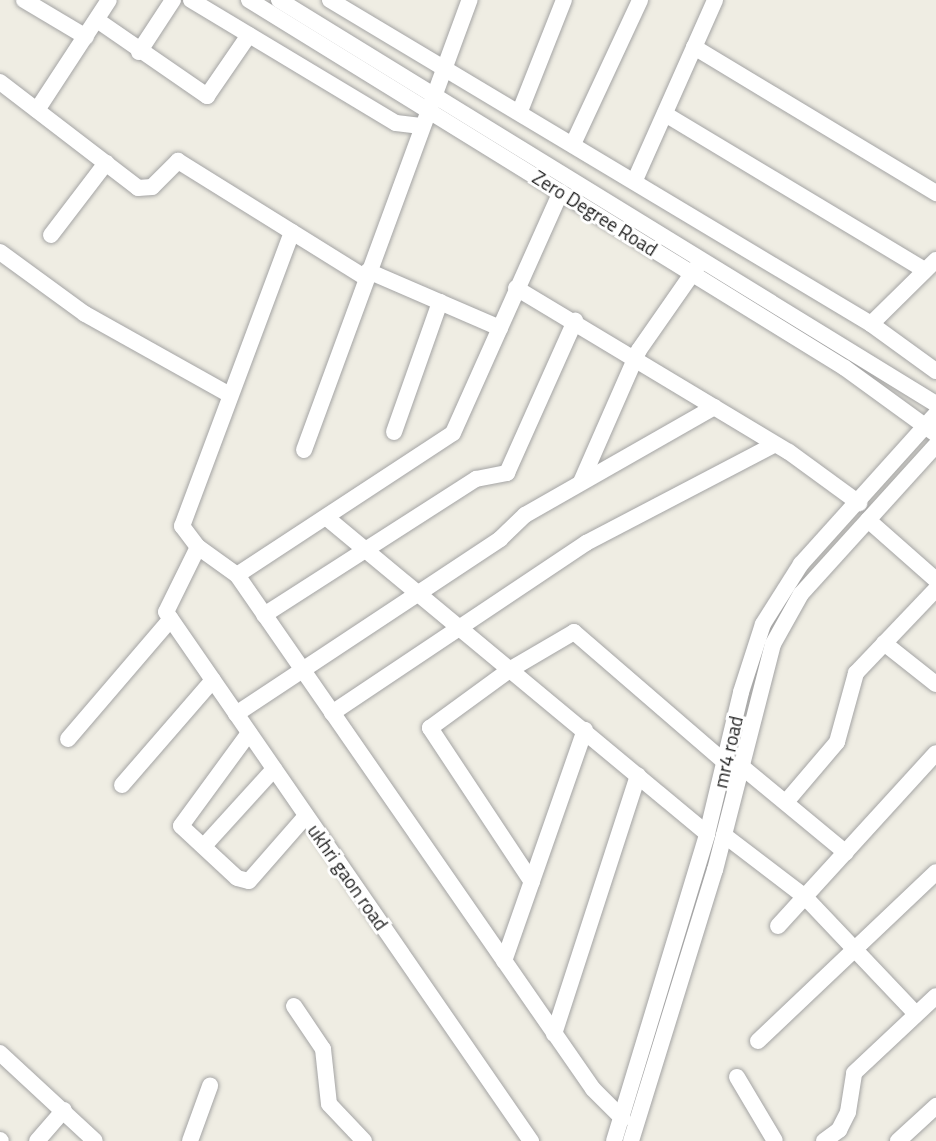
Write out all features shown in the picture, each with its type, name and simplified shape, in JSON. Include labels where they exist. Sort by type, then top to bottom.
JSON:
[{"type":"street","points":[[24,0],[86,37]]},
{"type":"street","points":[[37,110],[109,0]]},
{"type":"street","points":[[139,52],[173,0]]},
{"type":"street","points":[[191,0],[396,123],[421,126]]},
{"type":"street","name":"Zero Degree Road","points":[[250,0],[704,259],[933,395]]},
{"type":"street","name":"Zero Degree Road","points":[[279,0],[561,192],[932,424]]},
{"type":"street","points":[[330,0],[447,66],[871,324],[936,371]]},
{"type":"street","points":[[304,450],[421,126],[447,66],[470,0]]},
{"type":"street","points":[[520,111],[564,0]]},
{"type":"street","points":[[573,144],[640,0]]},
{"type":"street","points":[[635,180],[715,0]]},
{"type":"street","points":[[97,20],[139,52],[207,96],[249,36]]},
{"type":"street","points":[[694,47],[936,193]]},
{"type":"street","points":[[0,82],[106,163],[145,189],[178,161],[292,232],[367,274],[500,328]]},
{"type":"street","points":[[665,114],[930,265],[871,324]]},
{"type":"street","points":[[51,234],[106,163]]},
{"type":"street","points":[[237,575],[453,433],[561,192]]},
{"type":"street","points":[[292,232],[182,526],[198,547],[237,575],[593,1089],[623,1119]]},
{"type":"street","points":[[0,252],[85,314],[230,395]]},
{"type":"street","points":[[580,482],[635,359],[704,259]]},
{"type":"street","points":[[516,288],[575,321],[775,444],[859,503]]},
{"type":"street","points":[[394,432],[440,302]]},
{"type":"street","points":[[264,615],[476,479],[507,473],[575,321]]},
{"type":"street","points":[[236,714],[415,590],[580,482],[714,407]]},
{"type":"street","name":"mr4 road","points":[[734,765],[740,692],[763,624],[801,564],[932,424]]},
{"type":"street","points":[[332,713],[586,543],[775,444]]},
{"type":"street","name":"mr4 road","points":[[631,1141],[734,765],[773,643],[801,594],[936,444]]},
{"type":"street","points":[[327,518],[638,775],[715,834],[805,897],[857,948],[916,1014]]},
{"type":"street","points":[[868,520],[936,580]]},
{"type":"street","points":[[68,739],[168,616],[198,547]]},
{"type":"street","points":[[786,802],[837,743],[856,673],[936,589]]},
{"type":"street","name":"ukhri gaon road","points":[[168,616],[531,1141]]},
{"type":"street","points":[[532,882],[430,728],[511,669],[574,632],[734,765],[786,802],[846,853]]},
{"type":"street","points":[[884,643],[936,684]]},
{"type":"street","points":[[122,785],[213,680]]},
{"type":"street","points":[[504,961],[585,730]]},
{"type":"street","points":[[248,733],[181,826],[237,878],[249,881],[306,816]]},
{"type":"street","points":[[778,926],[936,752]]},
{"type":"street","points":[[204,846],[274,769]]},
{"type":"street","points":[[554,1034],[638,775]]},
{"type":"street","name":"mr4 road","points":[[614,1141],[715,834]]},
{"type":"street","points":[[758,1041],[936,872]]},
{"type":"street","points":[[824,1141],[843,1136],[854,1073],[936,996]]},
{"type":"street","points":[[294,1006],[323,1049],[329,1104],[364,1141]]},
{"type":"street","points":[[3,1060],[64,1110],[95,1141]]},
{"type":"street","points":[[737,1077],[775,1141]]},
{"type":"street","points":[[190,1141],[210,1086]]},
{"type":"street","points":[[898,1141],[936,1106]]},
{"type":"street","points":[[37,1141],[64,1110]]}]
